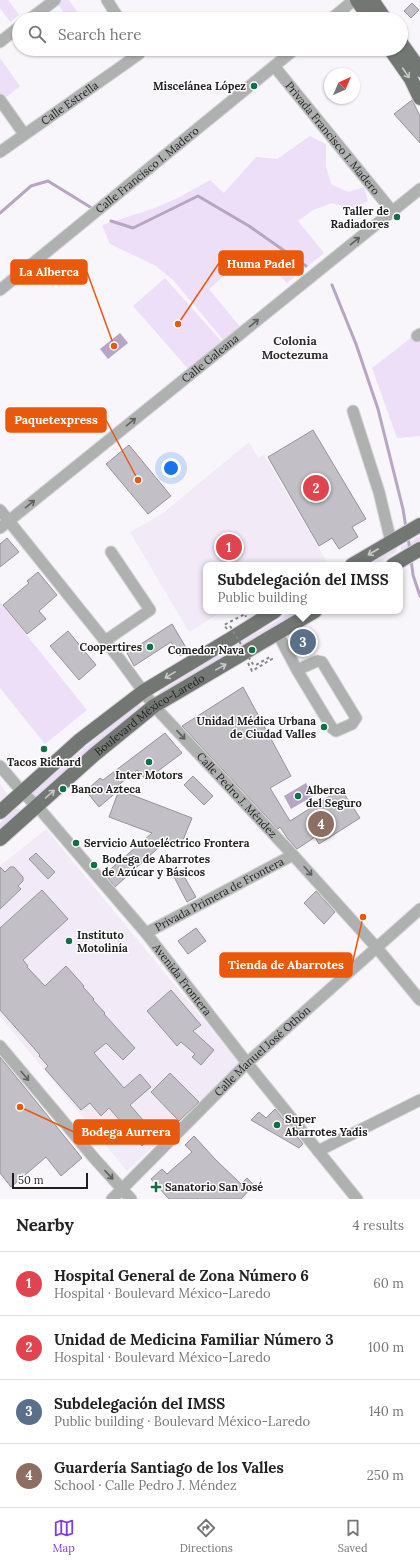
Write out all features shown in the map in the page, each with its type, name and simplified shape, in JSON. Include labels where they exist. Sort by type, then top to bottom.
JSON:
[{"type":"main road","points":[[355,0],[364,12]]},
{"type":"main road","points":[[372,0],[380,12]]},
{"type":"main road","points":[[408,53],[420,70]]},
{"type":"main road","points":[[395,56],[411,79],[420,98]]},
{"type":"main road","points":[[357,562],[420,525]]},
{"type":"main road","points":[[398,562],[420,550]]},
{"type":"main road","name":"Boulevard México-Laredo","points":[[0,812],[80,740],[144,691],[270,614]]},
{"type":"main road","name":"Boulevard México-Laredo","points":[[0,839],[96,754],[154,706],[311,614]]},
{"type":"street","points":[[39,12],[55,0]]},
{"type":"street","points":[[107,0],[115,12]]},
{"type":"street","points":[[340,12],[355,0]]},
{"type":"street","points":[[0,42],[12,33]]},
{"type":"street","name":"Calle Estrella","points":[[0,152],[132,56]]},
{"type":"street","name":"Calle Francisco I. Madero","points":[[0,290],[286,56]]},
{"type":"street","name":"Privada Francisco I. Madero","points":[[274,66],[392,211]]},
{"type":"street","points":[[0,100],[24,134]]},
{"type":"street","name":"Calle Galeana","points":[[4,525],[420,189]]},
{"type":"street","points":[[354,411],[393,541]]},
{"type":"street","name":"Calle Pedro J. Méndez","points":[[0,510],[4,525],[105,641],[154,706],[293,855],[377,948],[420,1000]]},
{"type":"street","points":[[105,641],[150,610],[111,552]]},
{"type":"street","points":[[278,634],[297,670],[332,728],[336,731],[352,724],[356,718],[322,662],[317,661],[297,670]]},
{"type":"street","name":"Avenida Frontera","points":[[0,766],[22,793],[37,806],[146,933],[247,1063],[358,1199]]},
{"type":"street","name":"Privada Primera de Frontera","points":[[146,933],[293,855]]},
{"type":"street","name":"Calle Manuel José Othón","points":[[112,1199],[247,1063],[420,909]]},
{"type":"street","points":[[0,1046],[94,1158],[131,1199]]},
{"type":"street","points":[[318,1151],[420,1100]]},
{"type":"path","points":[[230,626],[254,666],[270,657],[272,660],[252,671],[243,655]]},
{"type":"shaded area","points":[[0,0],[8,0],[17,12],[12,12],[12,20],[10,22],[0,8]]},
{"type":"shaded area","points":[[63,0],[69,0],[77,12],[63,12],[58,4]]},
{"type":"shaded area","points":[[0,58],[20,86],[3,100],[0,96]]},
{"type":"shaded area","points":[[310,136],[326,144],[326,167],[331,184],[348,192],[364,187],[368,201],[353,209],[332,203],[313,210],[298,221],[324,253],[287,283],[256,253],[236,265],[209,289],[241,328],[225,342],[174,281],[156,266],[110,244],[102,225],[152,209],[178,198],[210,180],[224,193],[256,157],[277,159]]},
{"type":"shaded area","points":[[165,278],[222,342],[190,371],[133,306]]},
{"type":"shaded area","points":[[420,331],[420,436],[397,438],[372,368]]},
{"type":"shaded area","points":[[120,333],[128,343],[108,359],[100,349]]},
{"type":"shaded area","points":[[249,442],[258,458],[264,455],[327,562],[203,562],[203,614],[218,614],[189,632],[130,532],[162,514]]},
{"type":"shaded area","points":[[420,536],[420,540],[401,551],[401,547]]},
{"type":"shaded area","points":[[397,548],[396,552],[380,562],[373,562]]},
{"type":"shaded area","points":[[0,602],[87,710],[45,744],[0,688]]},
{"type":"shaded area","points":[[289,614],[297,614],[160,695],[159,692]]},
{"type":"shaded area","points":[[139,705],[143,707],[36,797],[32,795],[32,793],[113,724]]},
{"type":"shaded area","name":"Alberca del Seguro","points":[[306,783],[313,796],[291,809],[284,796]]},
{"type":"shaded area","points":[[0,784],[8,795],[0,802]]},
{"type":"shaded area","points":[[17,808],[20,809],[21,812],[0,830],[0,823]]},
{"type":"shaded area","name":"Instituto Motolinía","points":[[46,829],[240,1064],[127,1171],[0,1016],[0,866]]},
{"type":"building","points":[[412,3],[419,10],[411,18],[408,15],[408,12],[404,11]]},
{"type":"building","points":[[412,100],[420,116],[420,143],[394,114]]},
{"type":"building","points":[[313,430],[366,519],[352,527],[358,537],[339,549],[332,538],[319,546],[268,457]]},
{"type":"building","points":[[129,445],[171,496],[148,514],[106,464]]},
{"type":"building","points":[[7,538],[19,552],[0,567],[0,544]]},
{"type":"building","points":[[38,572],[57,595],[39,611],[46,619],[27,634],[3,605],[29,583],[27,581]]},
{"type":"building","name":"Coopertires","points":[[172,624],[188,651],[180,656],[171,642],[134,666],[127,653]]},
{"type":"building","points":[[68,631],[96,665],[79,680],[50,646]]},
{"type":"building","points":[[243,687],[291,776],[270,788],[290,821],[341,789],[360,818],[319,844],[315,837],[297,849],[280,827],[278,829],[182,726]]},
{"type":"building","name":"Inter Motors","points":[[165,733],[182,753],[146,780],[137,770],[115,788],[119,790],[99,807],[86,791],[100,778],[103,780]]},
{"type":"building","points":[[193,776],[213,796],[204,805],[184,785]]},
{"type":"building","points":[[119,790],[192,818],[181,845],[167,840],[115,887],[105,874],[152,833],[109,817]]},
{"type":"building","points":[[36,853],[55,872],[48,879],[29,859]]},
{"type":"building","points":[[0,867],[5,872],[10,867],[14,867],[23,877],[23,881],[18,886],[21,889],[0,909]]},
{"type":"building","points":[[181,871],[196,897],[187,902],[173,875]]},
{"type":"building","points":[[42,890],[68,919],[23,960],[28,966],[27,967],[45,986],[66,966],[84,986],[83,987],[94,999],[93,1000],[105,1013],[104,1014],[135,1048],[123,1060],[106,1043],[94,1053],[124,1088],[140,1074],[151,1087],[130,1105],[155,1134],[142,1146],[109,1108],[101,1116],[90,1103],[81,1110],[45,1069],[48,1066],[39,1056],[40,1055],[0,1010],[0,928]]},
{"type":"building","points":[[316,891],[335,912],[324,924],[304,903]]},
{"type":"building","points":[[196,928],[206,941],[188,954],[178,941]]},
{"type":"building","points":[[171,990],[201,1025],[193,1031],[214,1050],[201,1065],[192,1057],[195,1054],[181,1042],[177,1046],[147,1011]]},
{"type":"building","points":[[0,1057],[82,1158],[61,1176],[46,1157],[11,1187],[0,1173]]},
{"type":"building","points":[[170,1073],[199,1102],[179,1121],[151,1092]]},
{"type":"building","points":[[275,1109],[303,1144],[299,1148],[251,1120],[259,1112],[266,1118]]},
{"type":"building","points":[[194,1136],[241,1184],[247,1178],[254,1185],[241,1199],[169,1199],[151,1179],[162,1169],[167,1174],[192,1152],[185,1145]]},
{"type":"waterway","points":[[0,213],[31,186],[48,181],[95,210]]},
{"type":"waterway","points":[[111,221],[133,228],[198,196],[249,226],[306,266]]},
{"type":"waterway","points":[[332,285],[356,344],[378,409],[403,509],[406,528]]},
{"type":"waterway","points":[[408,538],[410,550]]},
{"type":"waterway","points":[[411,559],[413,575],[420,596]]},
{"type":"place","name":"Miscelánea López","points":[[254,86]]},
{"type":"place","name":"Taller de Radiadores","points":[[397,217]]},
{"type":"place","name":"Huma Padel","points":[[178,324]]},
{"type":"place","name":"La Alberca","points":[[114,346]]},
{"type":"place","name":"Paquetexpress","points":[[138,480]]},
{"type":"place","name":"Unidad de Medicina Familiar Número 3","points":[[316,488]]},
{"type":"place","name":"Hospital General de Zona Número 6","points":[[229,547]]},
{"type":"place","name":"Subdelegación del IMSS","points":[[303,642]]},
{"type":"place","name":"Coopertires","points":[[150,647]]},
{"type":"place","name":"Comedor Nava","points":[[252,650]]},
{"type":"place","name":"Unidad Médica Urbana de Ciudad Valles","points":[[324,727]]},
{"type":"place","name":"Tacos Richard","points":[[44,749]]},
{"type":"place","name":"Inter Motors","points":[[149,762]]},
{"type":"place","name":"Banco Azteca","points":[[63,789]]},
{"type":"place","name":"Alberca del Seguro","points":[[298,796]]},
{"type":"place","name":"Guardería Santiago de los Valles","points":[[321,824]]},
{"type":"place","name":"Servicio Autoeléctrico Frontera","points":[[76,843]]},
{"type":"place","name":"Bodega de Abarrotes de Azúcar y Básicos","points":[[94,865]]},
{"type":"place","name":"Tienda de Abarrotes","points":[[363,917]]},
{"type":"place","name":"Instituto Motolinía","points":[[69,941]]},
{"type":"place","name":"Bodega Aurrera","points":[[20,1107]]},
{"type":"place","name":"Super Abarrotes Yadis","points":[[277,1125]]},
{"type":"place","name":"Sanatorio San José","points":[[156,1187]]},
{"type":"district","name":"Colonia Moctezuma","points":[[295,347]]}]
